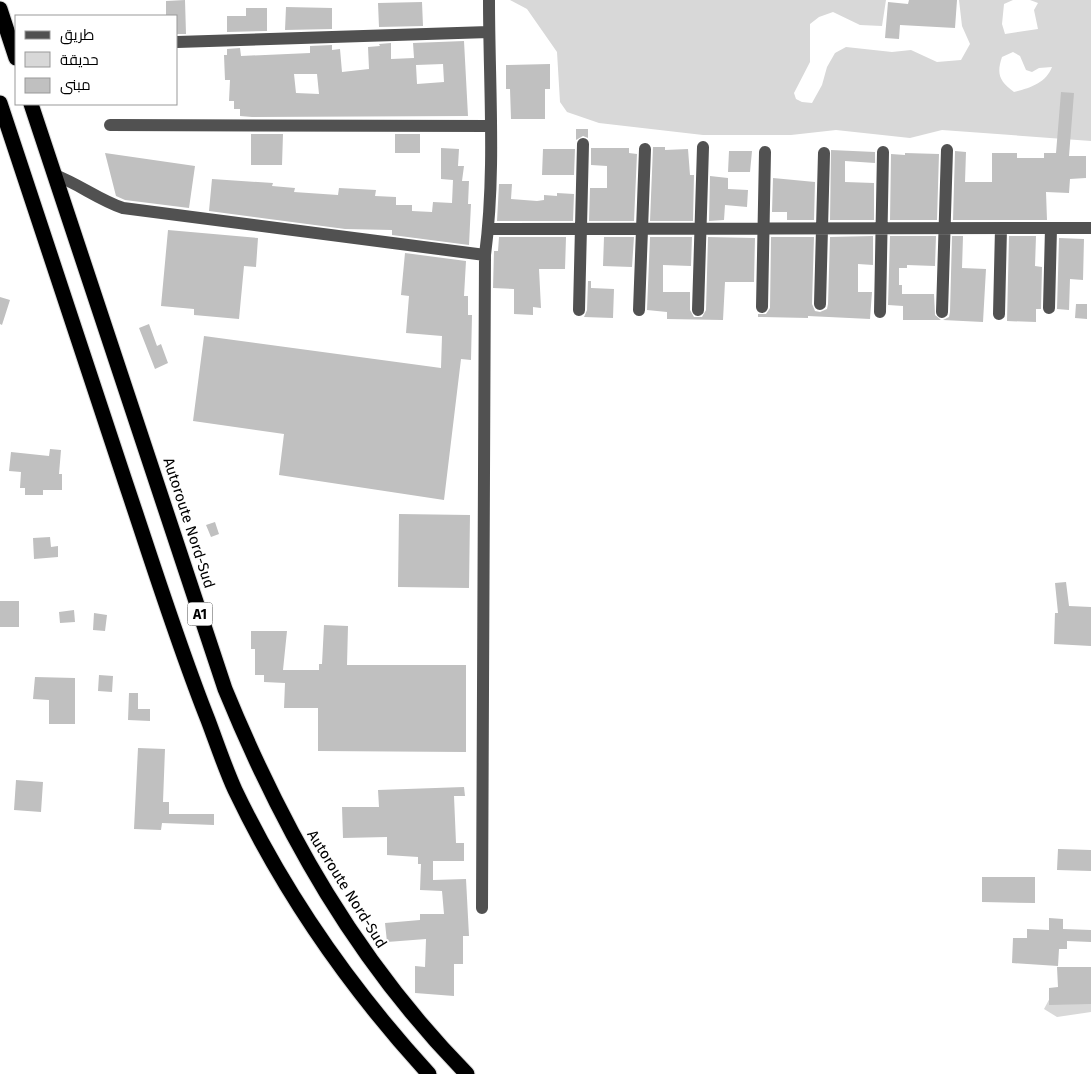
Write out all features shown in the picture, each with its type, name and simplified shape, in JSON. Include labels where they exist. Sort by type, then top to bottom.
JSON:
[{"type":"highway","points":[[0,9],[15,55]]},
{"type":"highway","name":"A1","points":[[0,103],[164,598],[196,690],[234,788],[266,851],[300,909],[343,972],[385,1026],[428,1074]]},
{"type":"highway","name":"Autoroute Nord-Sud","points":[[31,105],[226,689],[249,747],[285,823],[332,903],[370,961],[413,1016],[467,1074]]},
{"type":"street","points":[[482,908],[485,255],[488,229],[491,126],[489,0]]},
{"type":"street","points":[[178,42],[489,32]]},
{"type":"street","points":[[110,124],[491,126]]},
{"type":"street","points":[[579,310],[583,144]]},
{"type":"street","points":[[698,310],[704,147]]},
{"type":"street","points":[[640,310],[645,149]]},
{"type":"street","points":[[942,312],[947,150]]},
{"type":"street","points":[[762,307],[765,152]]},
{"type":"street","points":[[880,312],[883,152]]},
{"type":"street","points":[[820,304],[824,153]]},
{"type":"street","points":[[55,175],[76,182],[108,203],[123,208],[485,255]]},
{"type":"street","points":[[999,314],[1001,228]]},
{"type":"street","points":[[1049,308],[1052,228]]},
{"type":"street","points":[[488,229],[1091,228]]},
{"type":"green space","points":[[510,0],[886,0],[882,26],[860,25],[833,12],[819,17],[810,24],[810,62],[794,93],[796,99],[812,103],[822,85],[827,67],[835,53],[846,47],[892,52],[911,50],[937,62],[961,60],[970,44],[962,26],[959,0],[1013,0],[1004,4],[1002,24],[1005,34],[1038,29],[1034,10],[1038,3],[1030,0],[1091,0],[1091,141],[942,130],[910,138],[836,130],[791,135],[703,135],[599,123],[567,112],[560,102],[557,52],[527,9]],"holes":[[[1013,52],[1020,56],[1026,70],[1032,72],[1039,68],[1052,67],[1042,81],[1031,87],[1014,92],[1002,81],[999,69],[1002,57]]]},
{"type":"green space","points":[[1051,996],[1091,998],[1091,1012],[1057,1017],[1044,1009]]},
{"type":"building","points":[[185,0],[186,34],[178,34],[178,15],[166,15],[166,1]]},
{"type":"building","points":[[909,0],[957,0],[955,28],[900,25],[899,39],[885,38],[888,2],[908,4]]},
{"type":"building","points":[[422,2],[423,26],[379,27],[378,3]]},
{"type":"building","points":[[286,7],[332,8],[332,29],[285,30]]},
{"type":"building","points":[[246,8],[267,8],[267,31],[227,32],[227,16],[246,16]]},
{"type":"building","points":[[464,41],[468,116],[252,117],[240,116],[240,109],[234,109],[234,101],[229,101],[230,80],[225,80],[224,55],[227,55],[227,49],[240,48],[241,56],[310,53],[310,46],[332,45],[332,50],[340,49],[342,72],[369,69],[368,47],[380,46],[379,44],[391,43],[391,59],[414,58],[413,43]],"holes":[[[443,64],[444,82],[417,84],[416,65]],[[294,74],[317,74],[319,94],[296,93]]]},
{"type":"building","points":[[550,64],[550,89],[545,89],[545,119],[511,119],[510,89],[506,89],[506,65]]},
{"type":"building","points":[[1061,92],[1074,93],[1069,156],[1086,156],[1086,178],[1070,179],[1069,193],[1046,192],[1047,220],[953,220],[955,151],[966,152],[965,182],[992,182],[992,153],[1017,153],[1017,158],[1044,158],[1044,153],[1056,153]]},
{"type":"building","points":[[576,129],[588,129],[588,138],[583,136],[576,140]]},
{"type":"building","points":[[251,134],[283,134],[282,165],[251,165]]},
{"type":"building","points":[[395,134],[420,134],[420,153],[395,153]]},
{"type":"building","points":[[653,147],[665,147],[665,150],[688,149],[690,175],[694,175],[693,221],[650,221]]},
{"type":"building","points":[[441,148],[459,149],[458,166],[464,166],[462,181],[469,181],[468,204],[471,204],[469,245],[392,235],[392,230],[345,229],[209,211],[212,179],[273,183],[272,186],[295,188],[294,192],[338,195],[339,188],[376,190],[375,196],[396,197],[396,205],[412,205],[412,211],[432,212],[433,202],[452,203],[453,180],[441,179]]},
{"type":"building","points":[[591,148],[629,148],[629,153],[637,154],[634,221],[589,221],[590,188],[607,188],[607,166],[591,165]]},
{"type":"building","points":[[543,149],[575,149],[574,175],[542,175]]},
{"type":"building","points":[[831,150],[875,152],[875,163],[845,161],[845,182],[874,183],[874,220],[830,220]]},
{"type":"building","points":[[729,151],[752,151],[750,172],[728,172]]},
{"type":"building","points":[[105,153],[195,166],[189,208],[125,200],[116,196]]},
{"type":"building","points":[[905,153],[939,154],[937,220],[890,220],[891,154],[905,155]]},
{"type":"building","points":[[710,176],[728,178],[728,189],[748,190],[747,207],[725,205],[724,220],[709,221]]},
{"type":"building","points":[[773,178],[815,182],[814,220],[787,220],[787,212],[772,212]]},
{"type":"building","points":[[499,184],[512,184],[511,199],[537,201],[544,200],[544,195],[557,196],[557,193],[574,194],[573,221],[497,221]]},
{"type":"building","points":[[168,230],[258,238],[256,267],[244,266],[239,319],[194,315],[194,309],[161,306]]},
{"type":"building","points":[[873,236],[873,265],[858,264],[858,292],[872,292],[870,319],[808,316],[808,318],[758,317],[758,314],[766,314],[770,308],[771,237],[814,237],[812,304],[815,311],[820,312],[827,309],[828,304],[830,237]]},
{"type":"building","points":[[890,236],[936,236],[935,266],[907,265],[907,268],[899,268],[899,285],[902,285],[902,294],[934,294],[935,315],[941,320],[903,320],[903,306],[888,305]]},
{"type":"building","points":[[952,236],[963,236],[962,268],[986,269],[983,322],[943,320],[949,317],[950,312]]},
{"type":"building","points":[[1009,236],[1036,236],[1035,266],[1042,267],[1041,309],[1036,309],[1036,322],[1007,321]]},
{"type":"building","points":[[499,237],[566,237],[565,269],[539,269],[541,308],[533,307],[533,315],[514,314],[514,289],[493,288],[494,251],[498,251]]},
{"type":"building","points":[[604,237],[634,237],[632,267],[603,266]]},
{"type":"building","points":[[650,237],[692,237],[691,266],[663,265],[663,292],[690,292],[690,310],[694,317],[702,317],[706,310],[708,237],[755,238],[754,282],[725,282],[723,320],[667,319],[667,312],[647,310]]},
{"type":"building","points":[[1059,238],[1084,239],[1083,280],[1070,279],[1069,310],[1057,309]]},
{"type":"building","points":[[405,253],[466,261],[464,296],[468,296],[468,315],[472,315],[471,360],[461,359],[444,500],[279,475],[284,434],[193,421],[204,336],[441,368],[442,336],[406,333],[409,296],[401,295]]},
{"type":"building","points":[[588,281],[591,281],[591,288],[614,289],[613,318],[584,317],[587,310]]},
{"type":"building","points":[[0,297],[10,300],[2,325],[0,324]]},
{"type":"building","points":[[1076,304],[1087,304],[1087,319],[1075,318]]},
{"type":"building","points":[[149,324],[157,346],[161,344],[168,363],[155,369],[139,328]]},
{"type":"building","points":[[50,449],[61,450],[59,474],[62,474],[62,490],[43,490],[43,495],[25,495],[25,488],[20,488],[21,472],[9,471],[11,452],[49,456]]},
{"type":"building","points":[[399,514],[470,515],[469,588],[398,587]]},
{"type":"building","points":[[215,522],[219,534],[211,537],[206,525]]},
{"type":"building","points":[[50,537],[51,547],[58,546],[58,557],[34,559],[33,538]]},
{"type":"building","points":[[1066,582],[1069,606],[1091,607],[1091,646],[1054,644],[1055,613],[1058,613],[1055,583]]},
{"type":"building","points":[[0,601],[19,601],[19,627],[0,627]]},
{"type":"building","points":[[74,610],[75,622],[60,623],[59,612]]},
{"type":"building","points":[[94,613],[107,615],[105,631],[93,630]]},
{"type":"building","points":[[324,625],[348,626],[347,665],[466,665],[466,752],[318,751],[318,708],[284,708],[285,683],[264,682],[264,675],[255,675],[255,649],[251,649],[251,631],[287,631],[283,670],[319,670],[319,664],[322,664]]},
{"type":"building","points":[[99,675],[113,676],[112,692],[98,691]]},
{"type":"building","points":[[35,677],[75,678],[75,724],[49,724],[49,700],[33,699]]},
{"type":"building","points":[[129,693],[138,693],[138,709],[150,709],[150,721],[128,720]]},
{"type":"building","points":[[138,748],[165,749],[163,802],[169,802],[169,814],[214,814],[214,825],[162,823],[161,830],[134,829]]},
{"type":"building","points":[[16,780],[43,782],[41,812],[14,810]]},
{"type":"building","points":[[464,787],[465,796],[454,796],[456,843],[464,843],[464,861],[433,861],[433,880],[466,879],[469,936],[463,936],[463,964],[454,964],[454,996],[415,993],[415,966],[425,967],[426,939],[387,942],[385,923],[420,920],[420,914],[444,914],[442,891],[420,890],[421,864],[418,864],[418,857],[387,855],[387,837],[343,838],[342,807],[379,807],[378,790]]},
{"type":"building","points":[[1058,849],[1091,850],[1091,871],[1057,870]]},
{"type":"building","points":[[982,877],[1035,877],[1035,903],[982,902]]},
{"type":"building","points":[[1049,918],[1063,919],[1063,929],[1091,930],[1091,942],[1067,941],[1067,949],[1059,949],[1058,966],[1012,963],[1013,938],[1027,938],[1027,929],[1049,930]]},
{"type":"building","points":[[1057,967],[1091,967],[1091,1004],[1049,1005],[1049,988],[1058,987]]}]
